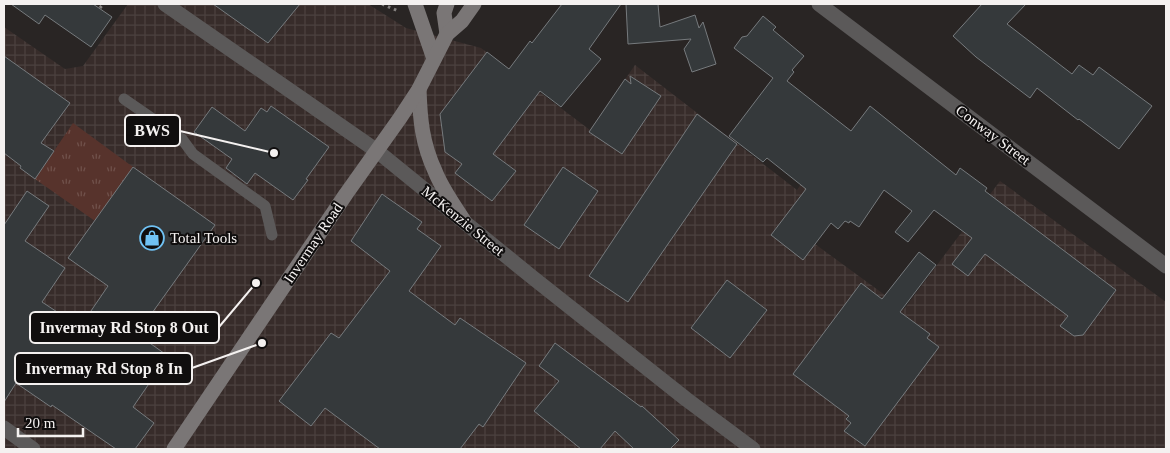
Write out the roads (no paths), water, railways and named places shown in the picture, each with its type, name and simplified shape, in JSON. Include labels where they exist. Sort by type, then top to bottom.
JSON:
[{"type":"main road","points":[[415,4],[434,59]]},
{"type":"main road","points":[[447,4],[444,14],[447,34]]},
{"type":"main road","name":"Invermay Road","points":[[174,449],[419,89],[447,34],[462,21],[474,4]]},
{"type":"main road","points":[[419,89],[420,122],[430,158],[435,172],[464,222]]},
{"type":"street","name":"McKenzie Street","points":[[165,4],[377,151],[686,399],[753,449]]},
{"type":"street","name":"Conway Street","points":[[819,4],[1166,266]]},
{"type":"street","points":[[4,428],[33,449]]},
{"type":"lane","points":[[124,99],[182,139],[193,154],[264,206],[272,235]]},
{"type":"place","name":"BWS","points":[[274,153]]},
{"type":"place","name":"Total Tools","points":[[152,238]]},
{"type":"place","name":"Invermay Rd Stop 8 Out","points":[[256,283]]},
{"type":"place","name":"Invermay Rd Stop 8 In","points":[[262,343]]}]
